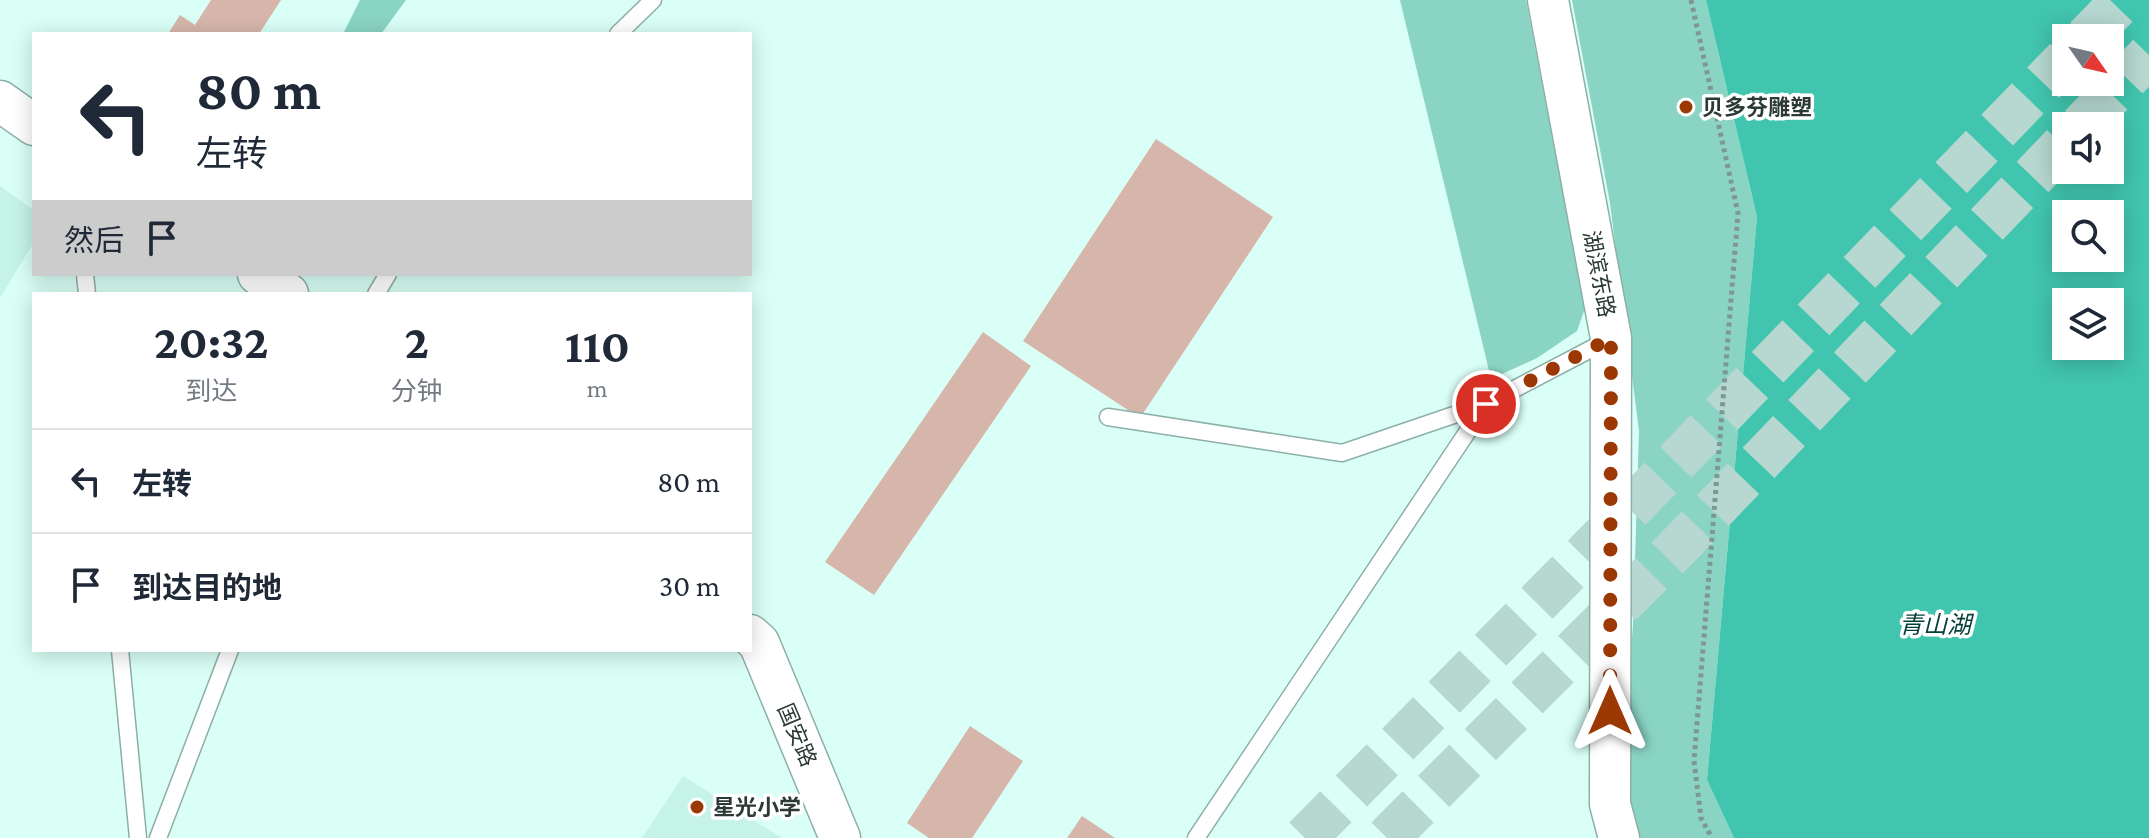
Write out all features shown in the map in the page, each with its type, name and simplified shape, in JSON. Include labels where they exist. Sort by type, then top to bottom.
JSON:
[{"type":"street","name":"湖滨东路","points":[[1548,0],[1611,338],[1610,804],[1619,838]]},
{"type":"street","points":[[0,101],[32,124]]},
{"type":"street","points":[[261,276],[285,292]]},
{"type":"street","name":"国安路","points":[[752,637],[759,643],[840,838]]},
{"type":"lane","points":[[620,32],[653,0]]},
{"type":"lane","points":[[1108,417],[1342,453],[1486,404],[1611,338]]},
{"type":"lane","points":[[1196,838],[1486,404]]},
{"type":"lane","points":[[120,652],[138,838]]},
{"type":"lane","points":[[158,838],[229,652]]},
{"type":"path","points":[[1691,0],[1738,213],[1694,761],[1701,818],[1712,838]]},
{"type":"shaded area","points":[[360,0],[406,0],[382,32],[344,32]]},
{"type":"shaded area","points":[[1400,0],[1526,0],[1585,308],[1577,331],[1537,358],[1491,379]]},
{"type":"shaded area","points":[[1572,0],[1706,0],[1757,217],[1707,780],[1734,838],[1632,838],[1621,781],[1633,625],[1639,431],[1610,203]]},
{"type":"shaded area","points":[[0,186],[32,209],[32,245],[0,298]]},
{"type":"shaded area","name":"星光小学","points":[[683,776],[782,838],[642,838]]},
{"type":"water","name":"青山湖","points":[[1706,0],[2149,0],[2149,838],[1734,838],[1707,780],[1757,217]]},
{"type":"building","points":[[211,0],[281,0],[260,32],[169,32],[180,15],[195,25]]},
{"type":"building","points":[[1156,139],[1273,217],[1140,418],[1023,341]]},
{"type":"building","points":[[983,332],[1031,366],[874,595],[825,562]]},
{"type":"building","points":[[970,726],[1023,761],[972,838],[929,838],[907,823]]},
{"type":"building","points":[[1082,816],[1115,838],[1067,838]]},
{"type":"tunnel","points":[[2100,24],[2123,0]]},
{"type":"tunnel","points":[[2094,112],[2149,55]]},
{"type":"tunnel","points":[[1305,838],[1642,497],[2052,73]]},
{"type":"tunnel","points":[[1387,838],[1676,549],[2052,157]]},
{"type":"place","name":"贝多芬雕塑","points":[[1686,107]]},
{"type":"place","name":"星光小学","points":[[697,807]]},
{"type":"route","points":[[1486,404],[1611,338],[1610,711]]}]
